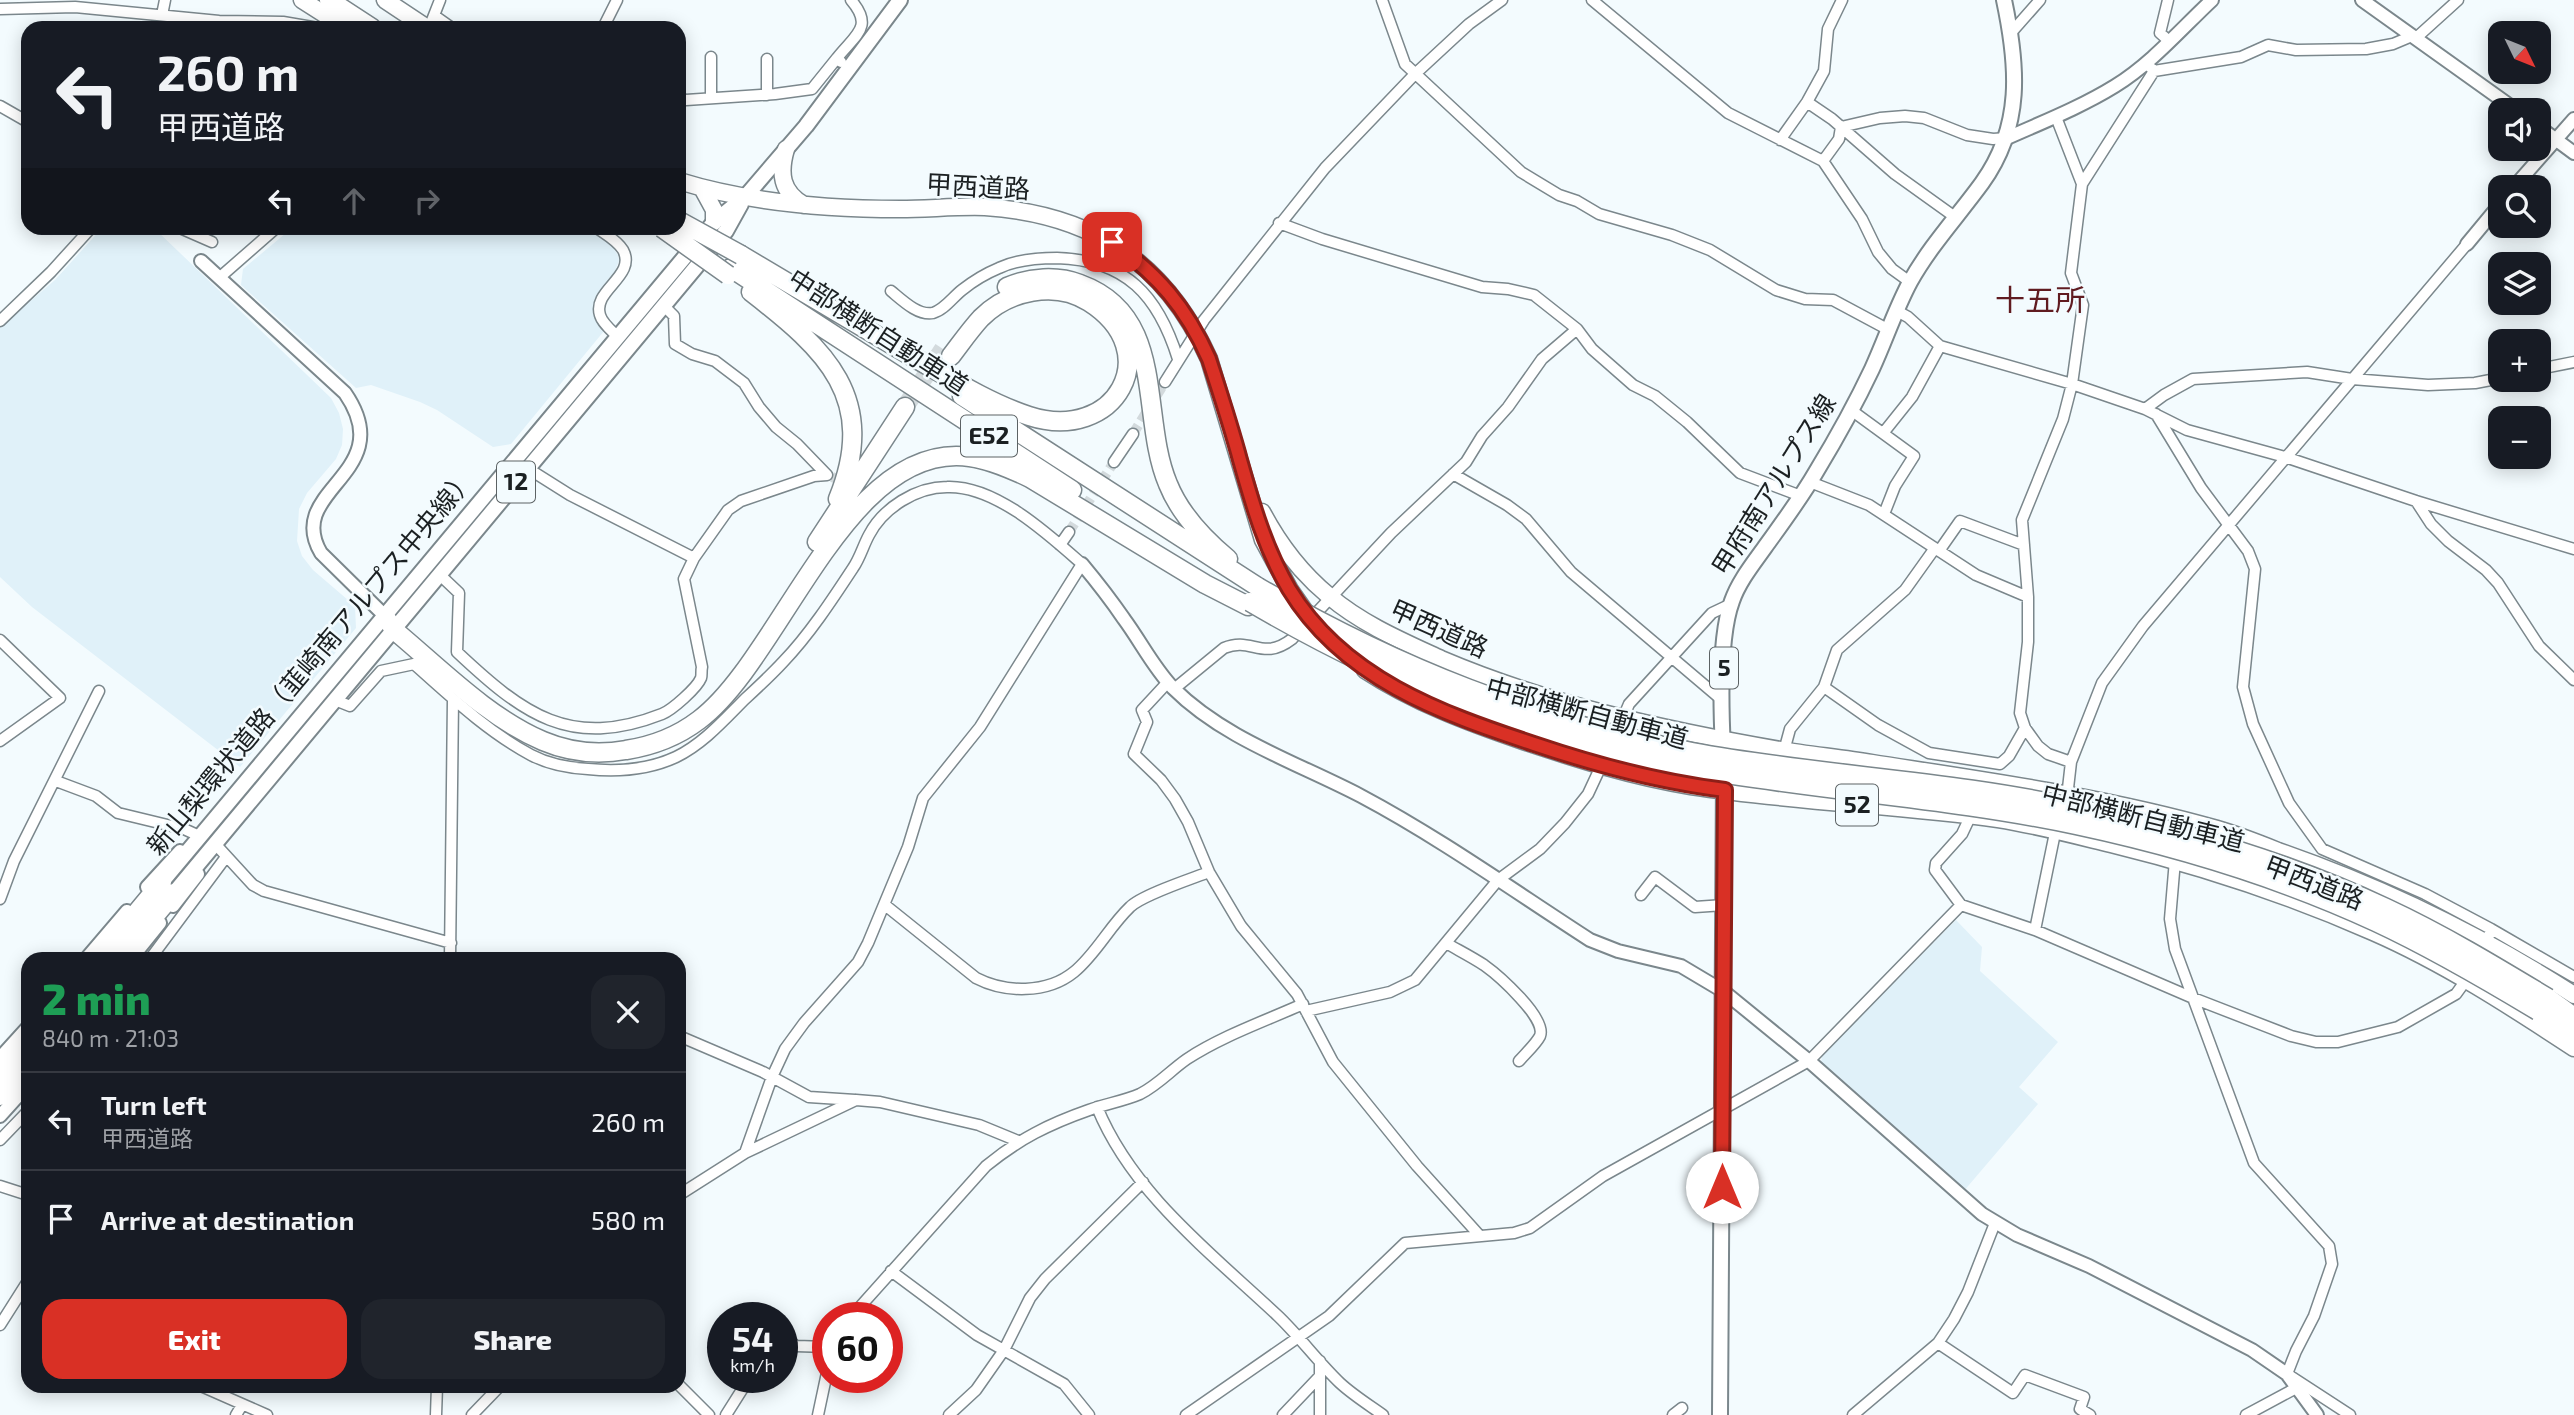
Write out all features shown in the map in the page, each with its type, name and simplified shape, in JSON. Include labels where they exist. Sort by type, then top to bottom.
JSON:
[{"type":"highway","points":[[302,0],[335,21]]},
{"type":"highway","points":[[329,0],[361,21]]},
{"type":"highway","points":[[384,0],[424,21]]},
{"type":"highway","points":[[786,149],[781,167],[784,184],[793,197],[804,205]]},
{"type":"highway","name":"甲西道路","points":[[686,173],[746,197]]},
{"type":"highway","name":"甲西道路","points":[[686,183],[746,197],[804,205],[899,209],[982,207],[1021,210],[1056,218],[1112,242],[1140,262],[1160,281],[1197,331],[1209,359],[1264,540],[1290,590],[1328,639],[1359,666],[1413,699],[1477,726],[1602,764],[1689,785],[1800,800],[1999,819],[2175,859],[2278,894],[2376,933],[2466,980],[2574,1048]]},
{"type":"highway","points":[[702,188],[711,202],[714,222]]},
{"type":"highway","name":"中部横断自動車道","points":[[686,226],[735,264]]},
{"type":"highway","points":[[676,235],[948,377],[1027,415],[1056,422],[1071,422],[1098,413],[1117,394],[1128,366],[1122,336],[1114,322],[1086,300],[1053,290],[1035,291],[999,304],[947,352],[974,309],[991,295],[1011,285],[1031,279],[1072,281],[1090,288],[1121,312],[1141,346],[1147,367],[1159,454],[1177,503],[1254,594]]},
{"type":"highway","name":"中部横断自動車道","points":[[683,235],[990,414],[1254,594],[1318,641],[1423,691],[1592,747],[1686,768],[2039,817],[2130,838],[2244,870],[2312,894],[2433,950],[2538,1011],[2574,1036]]},
{"type":"highway","points":[[735,264],[810,342],[838,377],[845,393],[853,428],[852,445],[829,534]]},
{"type":"highway","points":[[393,623],[503,708],[557,736],[588,743],[634,740],[676,725],[711,698],[735,668],[829,534],[909,411]]},
{"type":"highway","points":[[829,534],[897,475],[930,460],[968,457],[1006,467],[1030,478],[1193,578],[1254,594]]},
{"type":"highway","name":"甲西道路","points":[[1240,459],[1256,500],[1283,548],[1330,597],[1389,635],[1464,668],[1517,688],[1623,718],[1722,740],[2068,794],[2218,829],[2341,873],[2490,936],[2574,995]]},
{"type":"highway","name":"中部横断自動車道","points":[[1254,594],[1458,686],[1532,712],[1638,741],[1750,761],[2028,798],[2134,822],[2251,856],[2351,893],[2442,935],[2497,966],[2574,1017]]},
{"type":"highway","name":"新山梨環状道路（韮崎南アルプス中央線）","points":[[106,952],[168,888]]},
{"type":"highway","name":"新山梨環状道路（韮崎南アルプス中央線）","points":[[124,952],[168,888]]},
{"type":"highway","points":[[0,1075],[21,1052]]},
{"type":"highway","points":[[0,1096],[21,1074]]},
{"type":"main road","name":"12","points":[[746,197],[849,70],[900,0]]},
{"type":"main road","name":"甲府南アルプス線","points":[[1720,1415],[1725,790],[1722,700],[1726,628],[1731,604],[1745,575],[1810,482],[1851,410],[1910,282],[1983,181],[2007,138],[2014,106],[2010,34],[2004,0]]},
{"type":"main road","name":"新山梨環状道路（韮崎南アルプス中央線）","points":[[168,888],[281,765],[335,700],[514,460],[714,222],[746,197]]},
{"type":"main road","name":"新山梨環状道路（韮崎南アルプス中央線）","points":[[168,888],[293,726],[440,575],[726,231],[746,197]]},
{"type":"street","points":[[164,21],[166,0]]},
{"type":"street","points":[[431,21],[440,0]]},
{"type":"street","points":[[606,21],[617,0]]},
{"type":"street","points":[[686,100],[768,95],[812,89],[863,24],[863,16],[851,0]]},
{"type":"street","points":[[1382,0],[1405,64],[1521,172],[1599,214],[1672,235],[1710,250],[1776,290],[1805,299],[1833,300],[1889,330]]},
{"type":"street","points":[[1165,382],[1197,331],[1279,223],[1325,168],[1415,74],[1469,24],[1502,0]]},
{"type":"street","points":[[1592,0],[1728,113],[1823,161],[1863,219],[1878,252],[1892,269],[1910,282]]},
{"type":"street","points":[[1780,140],[1807,102],[1824,71],[1828,29],[1842,0]]},
{"type":"street","points":[[2010,34],[2040,0]]},
{"type":"street","points":[[2168,0],[2160,33],[2169,41]]},
{"type":"street","points":[[2070,762],[2048,754],[2038,746],[2025,728],[2020,713],[2028,642],[2028,597],[2022,520],[2063,419],[2072,383],[2083,305],[2071,273],[2082,184],[2150,67],[2169,41],[2212,0]]},
{"type":"street","points":[[2362,0],[2499,98]]},
{"type":"street","points":[[1841,127],[1880,118],[1905,116],[1924,118],[1967,135],[2007,138],[2056,117],[2150,67],[2241,57],[2268,45],[2296,50],[2344,50],[2393,44],[2414,37],[2458,0]]},
{"type":"street","points":[[0,9],[75,7],[211,21]]},
{"type":"street","points":[[711,57],[711,99]]},
{"type":"street","points":[[837,58],[849,70]]},
{"type":"street","points":[[767,59],[768,95]]},
{"type":"street","points":[[1807,102],[1841,127],[1895,174],[1955,217]]},
{"type":"street","points":[[0,106],[21,118]]},
{"type":"street","points":[[2056,117],[2082,184]]},
{"type":"street","points":[[2524,175],[2574,119]]},
{"type":"street","points":[[1823,161],[1839,139],[1841,127]]},
{"type":"street","points":[[2551,135],[2574,153]]},
{"type":"street","points":[[2035,930],[2055,830],[2068,794],[2070,762],[2102,683],[2143,626],[2488,219]]},
{"type":"street","points":[[1279,223],[1469,284],[1534,295],[1577,329],[1592,349],[1633,385],[1655,396],[1687,422],[1740,473],[1801,496]]},
{"type":"street","points":[[0,321],[85,235]]},
{"type":"street","points":[[196,235],[212,242]]},
{"type":"street","points":[[219,278],[268,235]]},
{"type":"street","points":[[606,235],[622,249],[625,258],[621,273],[601,299],[599,307],[600,316],[618,337]]},
{"type":"street","points":[[891,291],[907,304],[925,313],[935,313],[963,289],[1011,264],[1044,258],[1105,265],[1120,272],[1150,298],[1167,326],[1178,359]]},
{"type":"street","points":[[201,261],[345,393],[354,405],[361,431],[357,455],[316,510],[313,532],[321,552],[393,623]]},
{"type":"street","points":[[440,575],[459,593],[457,652],[501,690],[540,717],[563,726],[620,728],[671,710],[701,679],[702,667],[684,579],[694,558],[727,510],[741,501],[814,475],[830,476],[776,427],[744,383],[715,361],[692,354],[675,344],[674,316],[664,306]]},
{"type":"street","points":[[1897,311],[1908,317],[1940,346],[2072,383],[2145,409],[2188,430],[2285,457],[2416,501],[2574,549]]},
{"type":"street","points":[[1480,1236],[1347,1082],[1333,1062],[1305,1008],[1241,926],[1209,872],[1175,799],[1161,780],[1135,754],[1147,722],[1142,710],[1171,685],[1224,648],[1242,644],[1265,650],[1275,649],[1292,639],[1391,534],[1465,462],[1542,359],[1577,329]]},
{"type":"street","points":[[1884,432],[1912,397],[1940,346]]},
{"type":"street","points":[[2551,367],[2574,362]]},
{"type":"street","points":[[2145,409],[2164,394],[2193,379],[2307,372],[2352,379],[2428,385],[2488,380]]},
{"type":"street","points":[[1851,410],[1914,456],[1895,486],[1884,514]]},
{"type":"street","points":[[2156,414],[2201,488],[2248,551],[2255,569],[2243,687],[2253,724],[2289,803],[2322,849],[2425,894],[2490,936],[2574,976]]},
{"type":"street","points":[[1114,462],[1133,434]]},
{"type":"street","points":[[514,460],[570,495],[694,558]]},
{"type":"street","points":[[1453,474],[1526,519],[1571,572],[1722,700]]},
{"type":"street","points":[[1810,482],[1869,505],[1976,575],[2028,597]]},
{"type":"street","points":[[335,700],[350,706],[381,671],[414,664],[453,699],[533,756],[554,764],[596,770],[632,770],[676,757],[713,731],[785,660],[854,568],[869,535],[883,513],[922,491],[946,486],[974,489],[1019,514],[1082,564],[1171,685],[1222,725],[1362,797],[1590,940],[1618,951],[1681,966],[1723,990],[1810,1061],[1960,1196],[1995,1223],[2089,1266],[2252,1350],[2350,1415]]},
{"type":"street","points":[[2416,501],[2431,524],[2498,583],[2539,646],[2574,680]]},
{"type":"street","points":[[875,504],[883,513]]},
{"type":"street","points":[[1784,751],[1790,729],[1824,687],[1837,650],[1905,590],[1960,521],[2024,545]]},
{"type":"street","points":[[1060,545],[1069,532]]},
{"type":"street","points":[[745,1153],[785,1049],[804,1023],[858,962],[908,847],[923,798],[980,727],[1082,564]]},
{"type":"street","points":[[1623,718],[1629,704],[1712,613],[1731,604]]},
{"type":"street","points":[[0,640],[60,698],[0,741]]},
{"type":"street","points":[[1824,687],[1878,725],[1928,752],[2000,764],[2009,756],[2025,728]]},
{"type":"street","points":[[0,899],[14,861],[99,691]]},
{"type":"street","points":[[450,952],[453,699]]},
{"type":"street","points":[[92,952],[293,726]]},
{"type":"street","points":[[864,1302],[986,1166],[1018,1141],[1038,1130],[1097,1107],[1139,1094],[1160,1082],[1188,1059],[1225,1039],[1305,1008],[1403,988],[1415,980],[1498,880],[1540,849],[1565,824],[1588,794],[1602,764]]},
{"type":"street","points":[[155,952],[281,765]]},
{"type":"street","points":[[56,781],[96,796],[118,813],[184,828],[195,834]]},
{"type":"street","points":[[1970,817],[1962,834],[1936,863],[1935,870],[1961,905],[2035,930],[2193,998],[2291,1036],[2316,1042],[2338,1042],[2398,1027],[2456,994],[2490,936]]},
{"type":"street","points":[[222,852],[253,885],[264,891],[451,943]]},
{"type":"street","points":[[137,952],[222,852]]},
{"type":"street","points":[[2175,859],[2170,919],[2175,949],[2254,1163],[2329,1246],[2332,1264],[2314,1316],[2287,1374]]},
{"type":"street","points":[[885,905],[976,978],[992,986],[1028,989],[1072,974],[1132,904],[1209,872]]},
{"type":"street","points":[[1641,895],[1655,877],[1695,907],[1724,905]]},
{"type":"street","points":[[1186,1415],[1329,1316],[1405,1243],[1514,1233],[1530,1227],[1603,1176],[1810,1061],[1961,905]]},
{"type":"street","points":[[1446,943],[1499,976],[1531,1010],[1541,1027],[1540,1035],[1519,1061]]},
{"type":"street","points":[[0,1058],[21,1035]]},
{"type":"street","points":[[686,1039],[772,1077],[809,1097],[880,1102],[979,1125],[1018,1141]]},
{"type":"street","points":[[0,1116],[21,1093]]},
{"type":"street","points":[[686,1191],[745,1153],[856,1100]]},
{"type":"street","points":[[1097,1107],[1109,1136],[1143,1182],[1186,1231],[1281,1319],[1340,1384],[1383,1415]]},
{"type":"street","points":[[0,1140],[21,1118]]},
{"type":"street","points":[[949,1415],[976,1390],[1004,1350],[1030,1298],[1045,1279],[1143,1182]]},
{"type":"street","points":[[0,1186],[21,1193]]},
{"type":"street","points":[[1853,1415],[1938,1343],[1968,1292],[1995,1223]]},
{"type":"street","points":[[891,1271],[977,1335],[1064,1384],[1088,1415]]},
{"type":"street","points":[[0,1325],[21,1292]]},
{"type":"street","points":[[1938,1343],[2013,1393],[2025,1375],[2084,1397],[2080,1409],[2091,1415]]},
{"type":"street","points":[[1320,1361],[1320,1415]]},
{"type":"street","points":[[2287,1374],[2318,1415]]},
{"type":"street","points":[[1283,1415],[1320,1377]]},
{"type":"street","points":[[2246,1415],[2298,1387]]},
{"type":"street","points":[[686,1392],[709,1415]]},
{"type":"street","points":[[216,1393],[267,1415]]},
{"type":"street","points":[[436,1415],[437,1393]]},
{"type":"street","points":[[472,1415],[493,1393]]},
{"type":"street","points":[[726,1415],[740,1393]]},
{"type":"street","points":[[818,1415],[823,1393]]},
{"type":"street","points":[[236,1415],[242,1405]]},
{"type":"shaded area","points":[[96,235],[161,235],[331,398],[339,413],[343,429],[342,445],[336,459],[307,493],[299,509],[297,541],[302,556],[313,570],[355,606],[356,628],[240,767],[32,607],[0,577],[0,327],[55,280]]},
{"type":"shaded area","points":[[284,235],[598,235],[611,245],[619,261],[614,273],[594,301],[595,319],[604,331],[511,444],[493,447],[437,410],[420,402],[371,385],[356,388],[241,285],[243,269]]},
{"type":"shaded area","points":[[1956,920],[1982,947],[1980,971],[2058,1042],[2019,1087],[2038,1104],[1963,1192],[1821,1064],[1822,1056]]},
{"type":"tunnel","points":[[905,407],[943,349]]},
{"type":"tunnel","points":[[1133,434],[1165,382]]},
{"type":"tunnel","points":[[1069,532],[1114,462]]},
{"type":"tunnel","points":[[832,477],[860,488],[872,501]]},
{"type":"district","name":"十五所","points":[[2040,301]]},
{"type":"route","points":[[1112,242],[1140,262],[1160,281],[1197,331],[1209,359],[1264,540],[1290,590],[1328,639],[1359,666],[1413,699],[1477,726],[1577,759],[1689,785],[1725,790],[1722,1187]]}]
